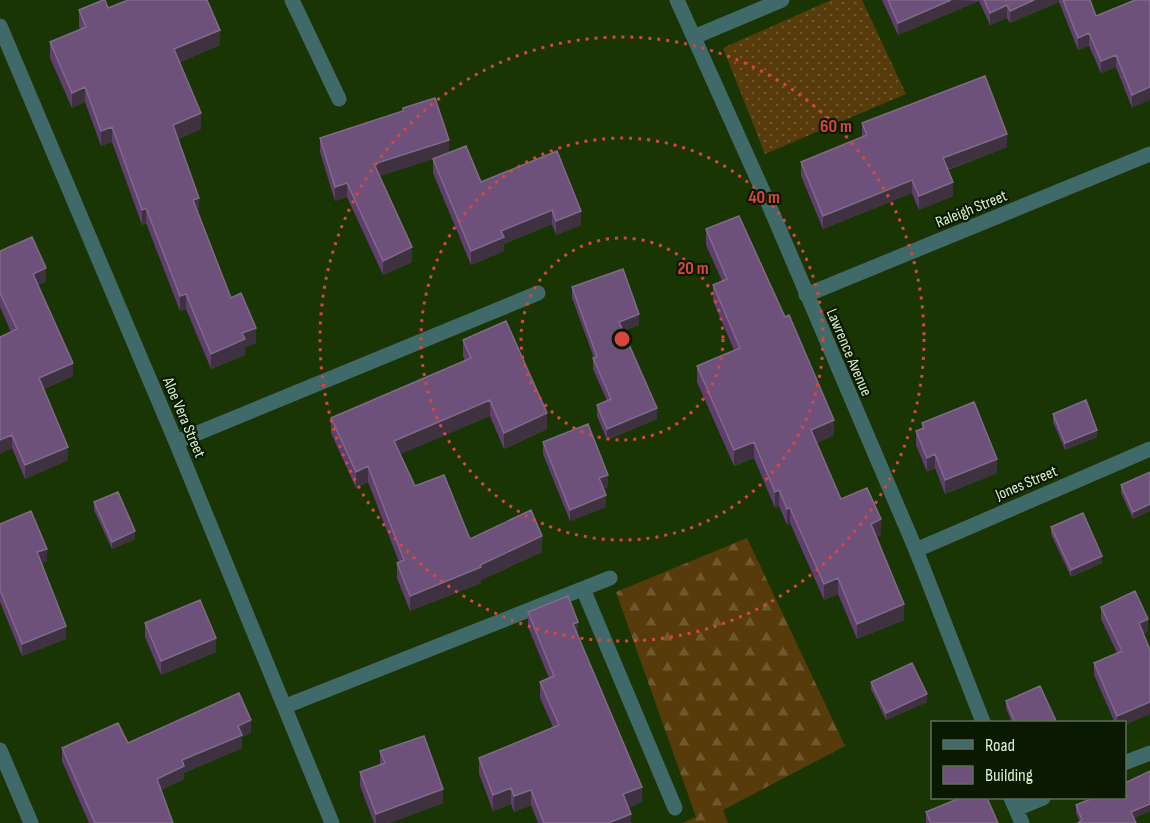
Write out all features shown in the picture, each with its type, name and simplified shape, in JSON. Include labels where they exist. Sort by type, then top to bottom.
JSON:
[{"type":"street","points":[[292,0],[339,99]]},
{"type":"street","name":"Lawrence Avenue","points":[[677,0],[766,198],[916,550],[982,721]]},
{"type":"street","points":[[694,37],[782,0]]},
{"type":"street","name":"Aloe Vera Street","points":[[2,36],[176,442],[332,823]]},
{"type":"street","name":"Raleigh Street","points":[[806,295],[1150,154]]},
{"type":"street","points":[[176,442],[538,293]]},
{"type":"street","name":"Jones Street","points":[[916,550],[1150,449]]},
{"type":"street","points":[[286,706],[610,578]]},
{"type":"street","points":[[583,589],[675,808]]},
{"type":"street","points":[[0,750],[32,823]]},
{"type":"street","points":[[1126,763],[1150,753]]},
{"type":"street","points":[[1016,810],[1041,799]]},
{"type":"green space","points":[[831,0],[862,0],[906,94],[765,154],[723,48]]},
{"type":"green space","points":[[747,538],[845,746],[723,810],[728,823],[682,823],[696,817],[616,592]]},
{"type":"building","points":[[103,0],[108,8],[128,0],[207,0],[220,30],[174,49],[201,113],[173,125],[199,198],[193,200],[231,298],[241,293],[256,328],[242,333],[245,339],[211,354],[186,294],[180,296],[146,208],[142,210],[112,127],[101,131],[85,87],[72,93],[50,42],[86,27],[79,10]]},
{"type":"building","points":[[888,0],[951,0],[898,23]]},
{"type":"building","points":[[984,0],[1034,0],[1010,11],[1007,5],[990,13]]},
{"type":"building","points":[[1063,0],[1090,0],[1096,16],[1135,0],[1150,0],[1150,87],[1132,95],[1116,55],[1101,61],[1089,33],[1078,38]]},
{"type":"building","points":[[985,76],[1007,134],[943,158],[953,182],[919,196],[912,180],[823,216],[801,162],[867,135],[862,123]]},
{"type":"building","points":[[435,98],[449,140],[374,164],[412,247],[383,261],[347,183],[335,187],[320,138]]},
{"type":"building","points":[[466,146],[481,182],[557,151],[581,211],[556,221],[552,210],[501,231],[504,237],[471,251],[433,159]]},
{"type":"building","points":[[739,216],[785,317],[789,315],[834,420],[811,430],[841,499],[867,488],[881,519],[871,524],[904,604],[857,624],[838,578],[824,584],[790,508],[787,509],[779,490],[775,492],[754,442],[734,450],[697,366],[740,348],[713,285],[727,279],[706,229]]},
{"type":"building","points":[[32,237],[46,268],[33,274],[73,363],[39,378],[68,447],[25,465],[12,435],[0,440],[0,337],[17,329],[0,293],[0,251]]},
{"type":"building","points":[[623,269],[639,314],[619,322],[657,408],[607,429],[597,405],[611,399],[593,358],[597,357],[572,287]]},
{"type":"building","points":[[506,321],[547,413],[504,433],[490,400],[394,441],[415,486],[444,475],[470,539],[531,510],[542,536],[480,565],[481,567],[410,596],[397,563],[404,560],[368,466],[356,472],[331,418],[471,358],[463,340]]},
{"type":"building","points":[[1086,400],[1097,430],[1065,443],[1053,414]]},
{"type":"building","points":[[974,402],[997,459],[945,480],[935,454],[927,458],[916,431],[924,428],[922,423]]},
{"type":"building","points":[[588,424],[608,475],[599,478],[606,495],[570,510],[543,442]]},
{"type":"building","points":[[1150,472],[1150,504],[1133,512],[1121,485]]},
{"type":"building","points":[[118,492],[135,531],[112,542],[94,502]]},
{"type":"building","points":[[31,511],[47,549],[37,552],[66,626],[22,644],[0,590],[0,524]]},
{"type":"building","points":[[1083,513],[1102,556],[1071,570],[1051,527]]},
{"type":"building","points":[[1135,591],[1148,619],[1139,623],[1150,650],[1150,702],[1117,716],[1094,663],[1122,651],[1101,607]]},
{"type":"building","points":[[568,596],[578,622],[573,624],[642,787],[623,794],[631,814],[608,823],[544,823],[531,790],[514,796],[511,788],[493,795],[479,758],[559,725],[540,682],[554,676],[528,612]]},
{"type":"building","points":[[200,600],[216,638],[161,661],[145,623]]},
{"type":"building","points":[[912,663],[927,694],[886,713],[871,682]]},
{"type":"building","points":[[1040,686],[1056,721],[1014,721],[1006,701]]},
{"type":"building","points":[[239,693],[251,720],[238,726],[242,735],[182,760],[184,766],[157,779],[173,823],[95,823],[62,748],[118,723],[128,743]]},
{"type":"building","points":[[424,736],[443,789],[376,814],[360,772],[385,763],[380,751]]},
{"type":"building","points":[[1150,771],[1150,804],[1131,812],[1136,823],[1078,823],[1082,820],[1076,805],[1091,799],[1126,799],[1126,783]]},
{"type":"building","points":[[958,799],[987,799],[998,823],[931,823],[926,812]]}]
